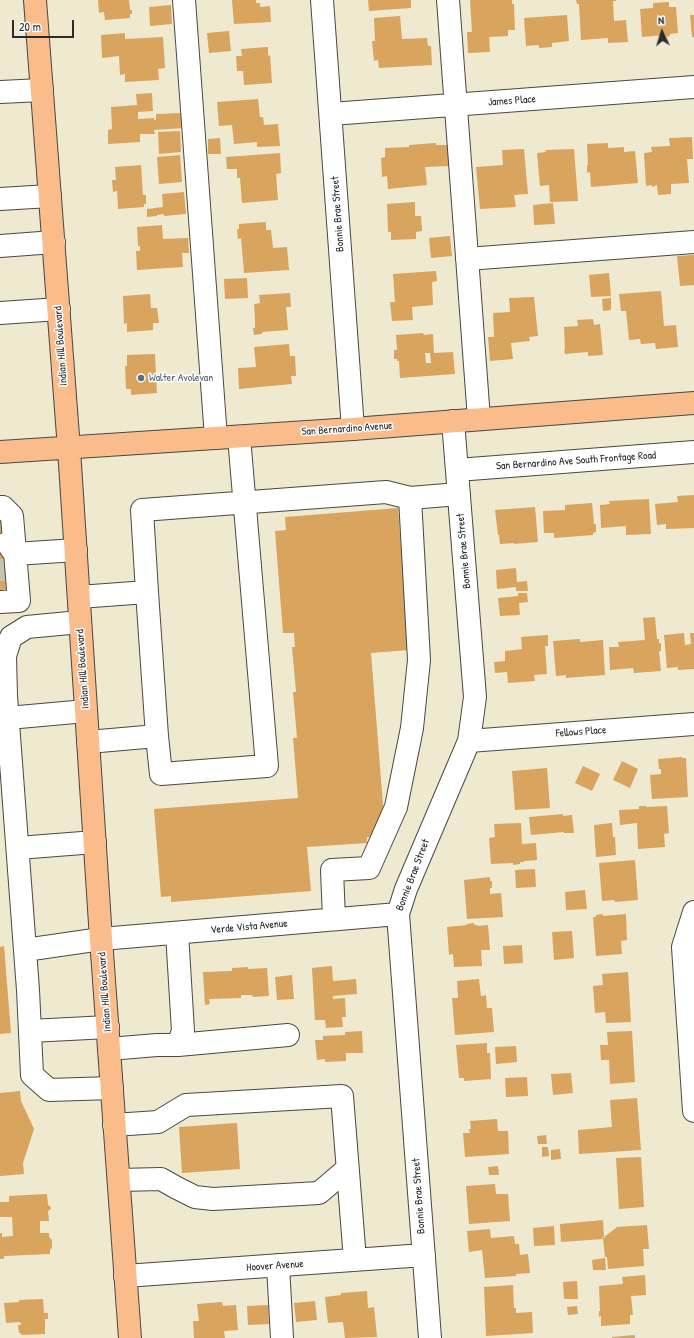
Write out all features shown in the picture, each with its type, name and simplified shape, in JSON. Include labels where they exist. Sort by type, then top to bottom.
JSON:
[{"type":"main road","name":"Indian Hill Boulevard","points":[[35,0],[69,448],[101,939],[130,1338]]},
{"type":"main road","name":"San Bernardino Avenue","points":[[0,452],[354,429],[694,403]]},
{"type":"street","points":[[184,0],[216,438]]},
{"type":"street","name":"Bonnie Brae Street","points":[[322,0],[354,429]]},
{"type":"street","points":[[448,0],[479,419]]},
{"type":"street","name":"James Place","points":[[331,114],[694,87]]},
{"type":"street","points":[[0,92],[42,90]]},
{"type":"street","points":[[0,199],[50,196]]},
{"type":"street","points":[[0,246],[54,242]]},
{"type":"street","points":[[467,259],[694,242]]},
{"type":"street","points":[[0,313],[58,309]]},
{"type":"street","name":"Bonnie Brae Street","points":[[430,1338],[398,914],[406,889],[469,741],[475,697],[453,421]]},
{"type":"street","points":[[239,437],[245,503],[267,766],[161,774],[157,736],[142,510],[245,503],[386,492],[410,498],[459,494]]},
{"type":"street","name":"San Bernardino Ave South Frontage Road","points":[[457,470],[694,452]]},
{"type":"street","points":[[334,919],[332,870],[368,868],[396,807],[412,728],[420,660],[410,498]]},
{"type":"street","points":[[0,507],[3,507],[12,516],[8,554],[19,601],[0,602]]},
{"type":"street","points":[[8,554],[76,550]]},
{"type":"street","points":[[79,597],[147,592]]},
{"type":"street","points":[[80,622],[27,627],[11,637],[5,656],[6,696],[25,950],[32,1075],[49,1090],[112,1088]]},
{"type":"street","points":[[8,718],[86,711]]},
{"type":"street","name":"Fellows Place","points":[[469,741],[694,724]]},
{"type":"street","points":[[88,742],[157,736]]},
{"type":"street","points":[[18,848],[95,842]]},
{"type":"street","points":[[694,912],[683,947],[694,1111]]},
{"type":"street","name":"Verde Vista Avenue","points":[[25,950],[101,939],[398,914]]},
{"type":"street","points":[[177,933],[183,1031],[178,1045]]},
{"type":"street","points":[[30,1031],[108,1027]]},
{"type":"street","points":[[109,1049],[157,1045],[178,1045],[288,1035]]},
{"type":"street","points":[[114,1125],[158,1122],[186,1105],[342,1096],[355,1260]]},
{"type":"street","points":[[118,1180],[161,1178],[195,1197],[213,1199],[319,1193],[347,1169]]},
{"type":"street","name":"Hoover Avenue","points":[[125,1276],[424,1255]]},
{"type":"street","points":[[278,1266],[282,1338]]},
{"type":"building","points":[[98,0],[129,0],[132,14],[130,14],[130,18],[105,20],[104,12],[99,13]]},
{"type":"building","points":[[232,0],[256,0],[256,3],[260,3],[260,7],[270,6],[271,22],[234,24]]},
{"type":"building","points":[[368,0],[411,0],[411,8],[369,11]]},
{"type":"building","points":[[470,0],[512,0],[512,4],[514,4],[515,30],[508,30],[508,36],[489,37],[490,52],[468,53],[467,32],[472,32]]},
{"type":"building","points":[[576,0],[616,0],[613,1],[614,21],[626,20],[628,42],[608,43],[608,38],[581,40],[579,4],[577,4]]},
{"type":"building","points":[[669,2],[669,7],[676,7],[678,33],[670,34],[670,36],[666,37],[666,35],[642,37],[640,9],[653,8],[653,3]]},
{"type":"building","points":[[171,5],[172,24],[150,26],[149,7]]},
{"type":"building","points":[[567,15],[569,41],[552,43],[552,47],[539,48],[539,45],[526,46],[524,18]]},
{"type":"building","points":[[690,15],[694,15],[694,37],[692,37]]},
{"type":"building","points":[[400,16],[402,39],[427,38],[428,46],[431,46],[432,65],[379,68],[378,60],[374,61],[372,41],[375,41],[374,18]]},
{"type":"building","points":[[229,31],[231,51],[209,53],[207,33]]},
{"type":"building","points":[[125,33],[125,39],[163,37],[165,68],[158,69],[159,80],[125,82],[125,74],[120,75],[119,56],[102,58],[101,35]]},
{"type":"building","points":[[268,47],[272,83],[244,85],[243,71],[237,71],[236,56],[242,56],[241,49]]},
{"type":"building","points":[[152,93],[153,111],[138,112],[138,119],[154,118],[154,120],[156,120],[156,114],[183,113],[184,128],[154,130],[155,134],[140,134],[140,142],[108,144],[108,130],[112,129],[111,107],[137,105],[136,94]]},
{"type":"building","points":[[258,99],[260,117],[263,117],[264,125],[278,124],[280,146],[257,147],[257,142],[234,144],[232,125],[219,126],[217,102]]},
{"type":"building","points":[[180,131],[181,152],[159,154],[158,132]]},
{"type":"building","points":[[692,137],[693,159],[687,159],[689,183],[671,184],[671,194],[658,195],[657,185],[652,187],[652,185],[646,186],[644,153],[652,152],[651,147],[670,146],[669,138]]},
{"type":"building","points":[[220,138],[221,154],[208,154],[208,139]]},
{"type":"building","points":[[436,143],[436,145],[449,145],[451,166],[425,167],[427,185],[388,189],[387,176],[382,177],[381,158],[385,157],[385,148],[409,147],[409,145]]},
{"type":"building","points":[[608,143],[608,148],[624,147],[624,152],[635,151],[638,183],[591,187],[590,172],[587,173],[587,144]]},
{"type":"building","points":[[524,149],[528,194],[514,195],[516,207],[480,209],[476,167],[503,165],[502,150]]},
{"type":"building","points":[[574,149],[578,201],[550,202],[549,185],[540,186],[537,153],[546,152],[545,150]]},
{"type":"building","points":[[280,153],[281,173],[276,174],[278,200],[242,203],[240,178],[237,178],[237,169],[227,169],[226,157]]},
{"type":"building","points":[[180,155],[182,182],[159,184],[157,157]]},
{"type":"building","points":[[141,165],[143,195],[146,195],[146,204],[144,204],[144,207],[118,209],[117,191],[113,192],[112,180],[116,180],[115,167]]},
{"type":"building","points":[[184,192],[186,214],[164,216],[164,214],[147,217],[147,209],[163,207],[162,194]]},
{"type":"building","points":[[415,202],[415,216],[421,216],[422,231],[416,232],[416,239],[391,240],[391,232],[388,232],[387,204]]},
{"type":"building","points":[[553,203],[555,224],[534,225],[533,205]]},
{"type":"building","points":[[266,222],[266,230],[271,230],[273,248],[287,247],[289,270],[244,273],[241,238],[238,239],[237,229],[239,229],[239,224]]},
{"type":"building","points":[[162,225],[163,239],[188,238],[189,253],[182,253],[183,267],[137,270],[136,251],[140,251],[140,246],[138,246],[137,227]]},
{"type":"building","points":[[450,236],[452,256],[431,258],[429,238]]},
{"type":"building","points":[[694,255],[694,285],[680,286],[677,256]]},
{"type":"building","points":[[436,271],[437,281],[432,282],[433,305],[412,307],[413,320],[392,321],[390,302],[395,302],[393,274]]},
{"type":"building","points":[[609,273],[611,296],[591,297],[589,275]]},
{"type":"building","points":[[247,278],[248,298],[225,299],[224,279]]},
{"type":"building","points":[[661,291],[664,326],[676,325],[678,347],[656,349],[655,343],[641,344],[640,339],[629,340],[626,311],[621,311],[619,294]]},
{"type":"building","points":[[290,293],[291,307],[286,307],[288,330],[262,332],[262,334],[254,335],[254,304],[260,303],[259,295]]},
{"type":"building","points":[[150,294],[151,308],[157,308],[159,323],[153,323],[153,330],[127,332],[127,323],[124,324],[123,296]]},
{"type":"building","points":[[534,297],[538,336],[529,337],[530,341],[511,343],[513,359],[490,361],[488,337],[494,337],[493,313],[510,312],[509,298]]},
{"type":"building","points":[[611,298],[611,310],[603,311],[602,299]]},
{"type":"building","points":[[593,319],[594,325],[600,324],[603,355],[588,356],[588,352],[565,354],[564,327],[578,326],[577,320]]},
{"type":"building","points":[[423,333],[424,335],[433,334],[434,353],[453,352],[455,374],[400,378],[399,361],[394,359],[394,350],[397,350],[396,335]],"holes":[[[425,353],[430,353],[431,363],[426,363]]]},
{"type":"building","points":[[289,344],[290,356],[295,356],[296,376],[291,376],[292,384],[239,389],[238,368],[256,367],[254,347]]},
{"type":"building","name":"Walter Avolevan","points":[[155,354],[157,393],[131,395],[131,389],[126,389],[125,366],[127,366],[127,355]]},
{"type":"building","points":[[694,495],[694,528],[666,529],[666,524],[657,525],[655,504],[678,502],[677,496]]},
{"type":"building","points":[[649,499],[651,534],[626,535],[626,526],[601,528],[600,505],[610,504],[609,501]]},
{"type":"building","points":[[592,503],[594,524],[596,524],[596,532],[593,533],[593,535],[554,538],[554,533],[544,533],[543,511],[565,510],[565,505]]},
{"type":"building","points":[[535,507],[538,542],[500,544],[495,510]]},
{"type":"building","points":[[398,508],[409,650],[371,653],[384,817],[375,837],[367,837],[367,843],[307,847],[311,891],[171,902],[171,896],[161,897],[154,809],[298,798],[293,738],[297,738],[293,692],[296,692],[292,647],[295,647],[294,633],[283,633],[275,531],[286,530],[285,517]]},
{"type":"building","points":[[0,518],[6,589],[0,590]]},
{"type":"building","points":[[516,568],[517,582],[527,581],[528,591],[516,591],[516,587],[497,589],[496,570]]},
{"type":"building","points":[[518,593],[527,593],[528,602],[519,603],[520,615],[500,616],[498,598],[518,596]]},
{"type":"building","points":[[655,617],[657,639],[659,639],[659,643],[661,643],[661,651],[659,651],[661,671],[634,673],[633,668],[610,670],[609,647],[619,647],[618,642],[645,640],[643,618]]},
{"type":"building","points":[[684,633],[685,645],[691,644],[690,633],[694,633],[694,669],[678,670],[678,667],[667,668],[664,635]]},
{"type":"building","points":[[548,635],[548,646],[545,646],[547,674],[534,675],[535,681],[508,683],[507,672],[495,673],[494,662],[505,661],[505,651],[522,649],[521,637]]},
{"type":"building","points":[[580,639],[580,642],[603,640],[605,675],[566,678],[566,675],[556,676],[553,641]]},
{"type":"building","points":[[686,758],[688,797],[652,799],[650,775],[661,774],[658,759]]},
{"type":"building","points":[[622,761],[638,769],[630,788],[613,780]]},
{"type":"building","points":[[583,766],[600,774],[592,791],[575,783]]},
{"type":"building","points":[[547,768],[550,808],[515,810],[512,771]]},
{"type":"building","points":[[639,806],[667,806],[669,833],[664,834],[665,847],[638,849],[637,823],[620,825],[619,810],[639,809]]},
{"type":"building","points":[[563,814],[563,816],[572,815],[574,833],[564,832],[531,835],[529,817]]},
{"type":"building","points":[[521,823],[522,844],[536,843],[537,860],[524,861],[520,862],[520,864],[513,865],[513,863],[491,864],[489,838],[495,837],[494,824]]},
{"type":"building","points":[[612,823],[613,837],[615,837],[616,855],[596,857],[594,825]]},
{"type":"building","points":[[635,860],[638,900],[615,902],[614,900],[602,901],[599,863]]},
{"type":"building","points":[[535,869],[536,887],[516,888],[515,870]]},
{"type":"building","points":[[490,877],[490,881],[492,881],[492,888],[490,888],[490,894],[501,893],[503,917],[467,919],[464,880]]},
{"type":"building","points":[[585,890],[587,909],[566,910],[565,892]]},
{"type":"building","points":[[603,914],[603,916],[626,914],[627,940],[621,941],[622,954],[596,956],[593,917]]},
{"type":"building","points":[[474,923],[474,925],[478,926],[488,925],[490,950],[481,950],[482,966],[454,967],[453,954],[449,955],[447,927]]},
{"type":"building","points":[[572,931],[574,958],[554,960],[552,932]]},
{"type":"building","points":[[522,945],[523,963],[504,964],[503,946]]},
{"type":"building","points":[[4,946],[11,1033],[0,1034],[0,947]]},
{"type":"building","points":[[332,966],[333,981],[356,979],[357,994],[333,996],[333,999],[345,998],[346,1017],[342,1017],[343,1027],[326,1028],[325,1020],[315,1020],[312,968]]},
{"type":"building","points":[[248,967],[248,969],[267,968],[269,996],[253,997],[252,995],[241,995],[241,998],[209,999],[210,1004],[205,1005],[203,972],[232,971],[232,968]]},
{"type":"building","points":[[628,972],[631,1022],[606,1023],[605,1012],[595,1013],[593,986],[603,985],[602,974]]},
{"type":"building","points":[[292,975],[294,999],[277,1000],[275,977]]},
{"type":"building","points":[[479,979],[481,996],[486,995],[487,1008],[492,1008],[494,1032],[455,1035],[452,998],[458,998],[457,981]]},
{"type":"building","points":[[362,1031],[363,1053],[346,1053],[346,1061],[325,1062],[325,1059],[317,1060],[315,1040],[323,1040],[323,1036],[345,1035],[345,1032]]},
{"type":"building","points":[[632,1031],[635,1082],[610,1084],[609,1060],[601,1060],[600,1045],[608,1045],[607,1032]]},
{"type":"building","points":[[487,1043],[487,1053],[490,1053],[491,1079],[464,1081],[464,1078],[459,1078],[456,1045]]},
{"type":"building","points":[[516,1046],[517,1062],[496,1064],[495,1047]]},
{"type":"building","points":[[571,1073],[573,1093],[553,1095],[551,1074]]},
{"type":"building","points":[[527,1077],[528,1096],[506,1097],[505,1078]]},
{"type":"building","points":[[20,1091],[21,1101],[34,1129],[23,1163],[24,1174],[0,1176],[0,1093]]},
{"type":"building","points":[[637,1098],[641,1150],[579,1154],[578,1130],[612,1127],[610,1100]]},
{"type":"building","points":[[497,1119],[498,1131],[508,1131],[509,1154],[465,1157],[463,1133],[470,1133],[470,1121]]},
{"type":"building","points":[[237,1123],[240,1169],[182,1173],[179,1127]]},
{"type":"building","points":[[546,1135],[547,1144],[538,1144],[537,1136]]},
{"type":"building","points":[[542,1147],[548,1147],[549,1156],[542,1157]]},
{"type":"building","points":[[560,1149],[561,1159],[551,1160],[551,1150]]},
{"type":"building","points":[[641,1157],[644,1207],[619,1209],[616,1158]]},
{"type":"building","points":[[498,1166],[499,1175],[489,1175],[488,1167]]},
{"type":"building","points":[[495,1184],[496,1194],[508,1194],[510,1221],[469,1224],[466,1186]]},
{"type":"building","points":[[47,1194],[48,1205],[51,1209],[48,1211],[49,1221],[40,1221],[40,1233],[49,1233],[49,1237],[52,1240],[50,1254],[4,1256],[4,1259],[0,1259],[0,1233],[2,1233],[2,1237],[13,1236],[12,1217],[0,1217],[0,1202],[9,1202],[9,1196]]},
{"type":"building","points":[[603,1220],[603,1239],[561,1242],[560,1224]]},
{"type":"building","points":[[647,1225],[649,1249],[643,1249],[644,1266],[608,1269],[603,1238],[617,1227]]},
{"type":"building","points":[[554,1226],[555,1245],[534,1246],[533,1228]]},
{"type":"building","points":[[490,1229],[491,1238],[514,1236],[515,1244],[519,1244],[520,1255],[528,1254],[530,1273],[516,1274],[516,1276],[485,1278],[482,1250],[469,1252],[467,1231]]},
{"type":"building","points":[[605,1258],[606,1270],[593,1270],[592,1260]]},
{"type":"building","points":[[645,1275],[646,1295],[631,1296],[633,1315],[630,1315],[630,1324],[601,1326],[601,1316],[599,1317],[599,1286],[623,1284],[622,1277]]},
{"type":"building","points":[[577,1281],[578,1299],[564,1299],[563,1282]]},
{"type":"building","points":[[513,1285],[514,1308],[516,1308],[516,1313],[532,1312],[533,1333],[486,1336],[484,1287]]},
{"type":"building","points":[[367,1291],[368,1308],[374,1307],[377,1337],[345,1338],[343,1322],[328,1323],[325,1297],[341,1295],[341,1293]]},
{"type":"building","points":[[43,1299],[44,1313],[48,1313],[48,1319],[45,1319],[45,1334],[21,1335],[21,1333],[19,1333],[18,1325],[21,1325],[20,1322],[6,1323],[4,1303],[19,1302],[19,1300]]},
{"type":"building","points":[[315,1301],[317,1320],[296,1322],[294,1303]]},
{"type":"building","points":[[222,1302],[223,1306],[236,1305],[238,1330],[224,1331],[225,1338],[194,1338],[193,1321],[199,1321],[197,1304]]},
{"type":"building","points":[[268,1305],[269,1324],[248,1325],[247,1306]]},
{"type":"building","points":[[577,1306],[578,1314],[568,1315],[567,1307]]},
{"type":"building","points":[[635,1335],[635,1338],[612,1338],[612,1337]]},
{"type":"tunnel","points":[[0,570],[6,570]]},
{"type":"place","name":"Walter Avolevan","points":[[141,378]]}]
